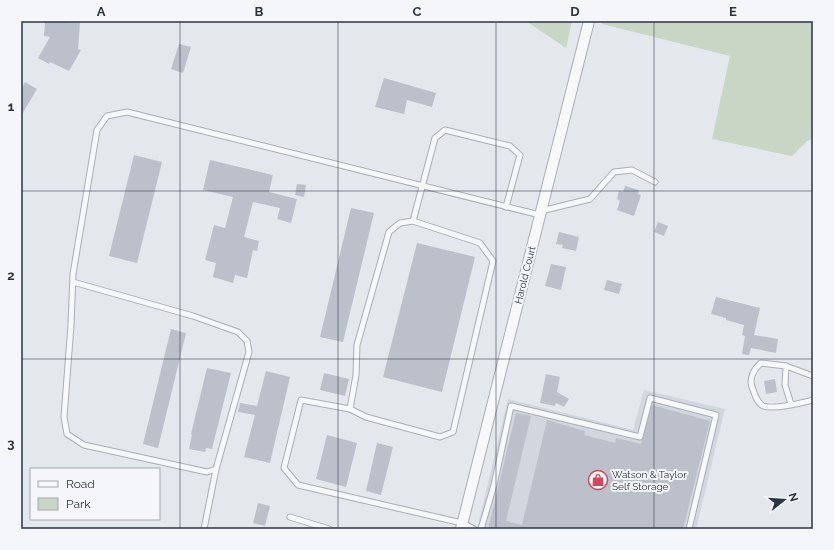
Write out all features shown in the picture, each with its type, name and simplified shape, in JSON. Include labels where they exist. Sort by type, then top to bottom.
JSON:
[{"type":"street","name":"Harold Court","points":[[462,526],[589,21]]},
{"type":"lane","points":[[216,469],[207,472],[84,445],[67,434],[64,417],[73,282],[79,232],[98,130],[107,116],[127,112],[422,186],[540,213],[590,199],[614,172],[632,170],[655,182]]},
{"type":"lane","points":[[413,221],[435,138],[446,130],[510,146],[520,155],[506,206]]},
{"type":"lane","points":[[350,409],[356,375],[357,345],[389,232],[400,223],[413,221],[480,243],[493,261],[453,432],[440,437],[366,417],[350,409],[301,400],[284,468],[298,485],[474,529]]},
{"type":"lane","points":[[73,282],[193,316],[238,332],[247,341],[248,352],[216,469],[204,529]]},
{"type":"lane","points":[[813,376],[786,366],[761,363],[754,370],[751,384],[757,400],[764,406],[791,404],[813,400]]},
{"type":"lane","points":[[786,366],[785,386],[791,404]]},
{"type":"lane","points":[[481,529],[496,478],[511,406],[640,436],[650,398],[716,415],[689,529]]},
{"type":"lane","points":[[290,517],[329,529]]},
{"type":"shaded area","name":"Watson & Taylor Self Storage","points":[[644,390],[725,409],[696,529],[477,529],[508,399],[633,430]]},
{"type":"green space","points":[[526,21],[572,21],[566,48]]},
{"type":"green space","points":[[603,21],[813,21],[813,139],[807,141],[792,156],[712,139],[730,56],[602,24]]},
{"type":"building","points":[[45,21],[80,23],[78,49],[81,50],[69,71],[50,62],[49,64],[38,58],[50,37],[44,36]]},
{"type":"building","points":[[179,44],[191,47],[183,73],[171,69]]},
{"type":"building","points":[[384,78],[436,93],[432,107],[407,100],[404,114],[375,107]]},
{"type":"building","points":[[25,82],[37,89],[21,116],[21,90]]},
{"type":"building","points":[[134,155],[162,162],[137,263],[109,256]]},
{"type":"building","points":[[210,160],[273,175],[269,192],[297,199],[291,223],[277,219],[280,208],[253,202],[244,237],[259,241],[257,251],[253,250],[247,278],[235,275],[233,283],[213,277],[216,263],[205,260],[214,225],[225,228],[233,197],[203,190]]},
{"type":"building","points":[[297,184],[306,185],[304,197],[295,195]]},
{"type":"building","points":[[625,186],[639,190],[638,194],[641,195],[634,216],[617,210],[620,201],[617,199],[619,191],[623,192]]},
{"type":"building","points":[[351,208],[374,213],[343,342],[320,337]]},
{"type":"building","points":[[658,222],[668,226],[664,236],[654,232]]},
{"type":"building","points":[[559,232],[579,237],[576,251],[562,248],[563,245],[556,244]]},
{"type":"building","points":[[417,243],[475,257],[442,392],[383,377]]},
{"type":"building","points":[[551,264],[566,267],[561,290],[545,286]]},
{"type":"building","points":[[607,280],[622,284],[619,294],[604,290]]},
{"type":"building","points":[[716,297],[760,308],[754,335],[778,339],[776,353],[751,348],[749,355],[742,354],[745,336],[742,335],[744,325],[711,314]]},
{"type":"building","points":[[171,329],[186,333],[158,448],[143,444]]},
{"type":"building","points":[[207,368],[231,373],[212,449],[206,448],[205,452],[189,449],[191,434]]},
{"type":"building","points":[[266,371],[290,377],[270,463],[244,457],[255,415],[238,412],[240,403],[257,406]]},
{"type":"building","points":[[324,373],[349,379],[345,396],[320,390]]},
{"type":"building","points":[[546,374],[560,377],[557,392],[569,399],[564,407],[556,403],[555,406],[540,403]]},
{"type":"building","points":[[775,379],[777,392],[766,394],[764,381]]},
{"type":"building","name":"Watson & Taylor Self Storage","points":[[652,405],[710,421],[683,529],[488,529],[516,413],[531,416],[506,521],[522,525],[547,420],[585,431],[584,435],[615,443],[616,438],[641,444]]},
{"type":"building","points":[[327,435],[357,443],[346,487],[316,479]]},
{"type":"building","points":[[377,443],[393,447],[381,495],[366,491]]},
{"type":"building","points":[[258,503],[270,506],[265,526],[253,523]]},
{"type":"place","name":"Watson & Taylor Self Storage","points":[[598,480]]}]
